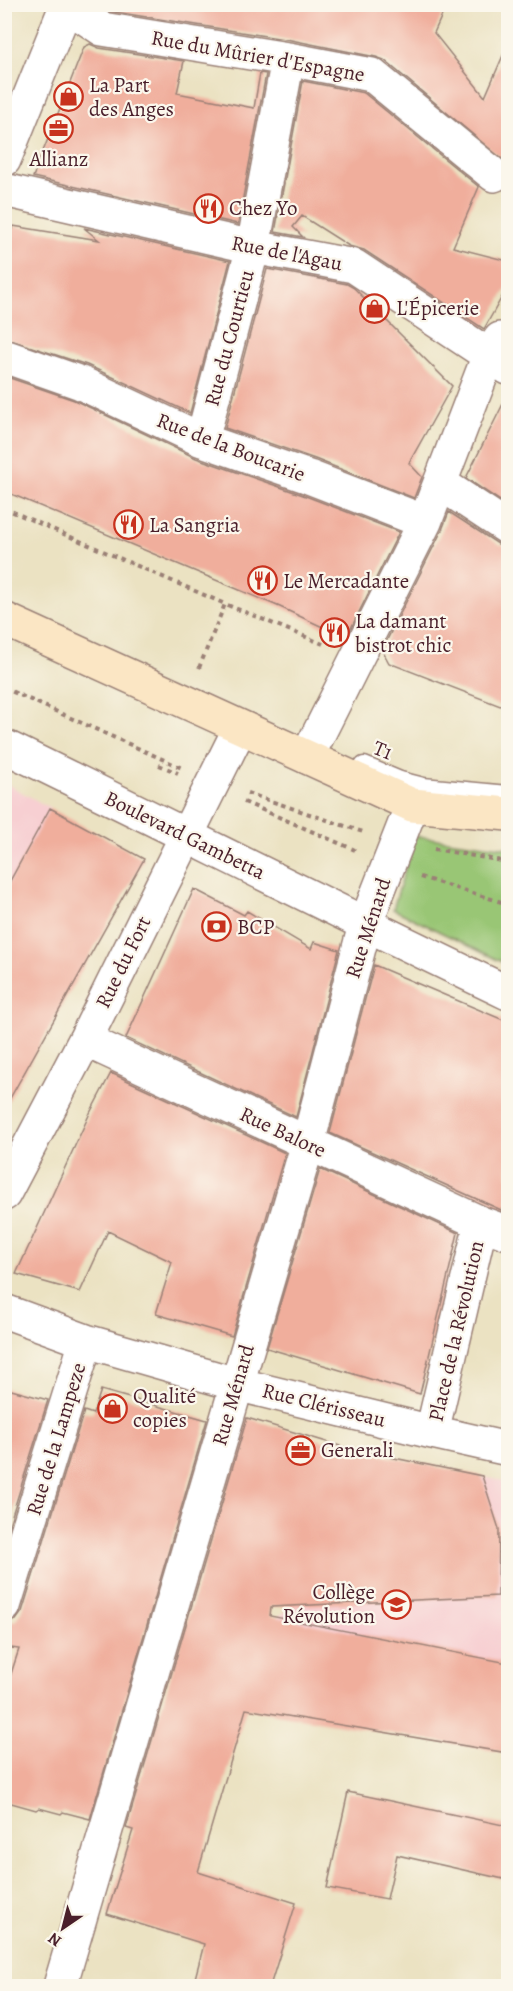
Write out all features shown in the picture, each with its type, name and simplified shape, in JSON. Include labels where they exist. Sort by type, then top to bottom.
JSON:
[{"type":"street","name":"Rue du Mûrier d'Espagne","points":[[66,5],[102,29],[372,75],[494,175]]},
{"type":"street","points":[[4,160],[66,5]]},
{"type":"street","name":"Rue du Courtieu","points":[[202,440],[253,247],[288,59]]},
{"type":"street","name":"Rue de l'Agau","points":[[4,190],[253,247],[354,266],[499,354]]},
{"type":"street","points":[[310,751],[425,522],[440,483],[499,354]]},
{"type":"street","name":"Rue de la Boucarie","points":[[4,356],[81,383],[202,440],[309,477],[425,522]]},
{"type":"street","points":[[440,483],[508,528]]},
{"type":"street","points":[[7,617],[310,751],[412,806],[508,814]]},
{"type":"street","name":"Rue du Fort","points":[[4,1194],[86,1040],[186,834],[245,722]]},
{"type":"street","name":"Boulevard Gambetta","points":[[4,746],[186,834],[365,925],[508,993]]},
{"type":"street","name":"Rue Ménard","points":[[60,1986],[308,1143],[365,925],[412,806]]},
{"type":"street","name":"Rue Balore","points":[[86,1040],[495,1228]]},
{"type":"street","name":"Place de la Révolution","points":[[432,1432],[495,1228]]},
{"type":"street","name":"Rue Clérisseau","points":[[4,1311],[86,1341],[236,1384],[508,1449]]},
{"type":"street","name":"Rue de la Lampeze","points":[[4,1606],[86,1341]]},
{"type":"lane","name":"T1","points":[[310,751],[423,787],[508,795]]},
{"type":"path","points":[[4,508],[356,658]]},
{"type":"path","points":[[195,676],[225,604]]},
{"type":"shaded area","points":[[5,783],[50,808],[5,892]]},
{"type":"shaded area","name":"Collège Révolution","points":[[350,1449],[508,1482],[508,1753],[265,1712],[274,1669],[276,1618],[288,1610],[280,1598],[312,1555]]},
{"type":"green space","points":[[415,836],[508,848],[508,965],[393,909]]},
{"type":"building","points":[[100,4],[447,4],[434,33],[485,97],[508,44],[508,164],[384,60],[291,40],[109,11]]},
{"type":"building","points":[[90,44],[99,48],[184,61],[177,93],[254,108],[260,73],[266,74],[238,224],[33,177],[84,47]]},
{"type":"building","points":[[303,81],[364,93],[479,187],[453,247],[508,261],[508,286],[484,329],[364,250],[349,246],[302,216],[293,227],[303,237],[275,232]]},
{"type":"building","points":[[13,226],[99,240],[84,228],[230,261],[190,413],[87,365],[4,338],[4,248]]},
{"type":"building","points":[[267,269],[347,284],[354,288],[452,386],[409,463],[422,477],[414,498],[315,459],[225,428]]},
{"type":"building","points":[[4,376],[74,400],[196,458],[303,495],[399,532],[346,638],[280,607],[4,491]]},
{"type":"building","points":[[508,394],[508,506],[466,478]]},
{"type":"building","points":[[449,512],[498,544],[508,546],[508,709],[389,663],[382,650]]},
{"type":"building","points":[[50,808],[144,859],[4,1109],[4,892]]},
{"type":"building","points":[[194,889],[244,915],[247,911],[311,949],[314,942],[339,950],[296,1117],[126,1038]]},
{"type":"building","points":[[374,965],[508,1022],[508,1213],[330,1133]]},
{"type":"building","points":[[111,1073],[285,1153],[232,1336],[156,1314],[172,1262],[108,1231],[80,1292],[16,1274],[90,1113]]},
{"type":"building","points":[[320,1169],[458,1233],[420,1394],[267,1348]]},
{"type":"building","points":[[4,1388],[48,1400],[4,1541]]},
{"type":"building","points":[[101,1390],[207,1420],[90,1819],[39,1808],[36,1810],[4,1801],[4,1683],[8,1683],[19,1649],[4,1647],[4,1624],[16,1620],[22,1612],[84,1411],[93,1414]]},
{"type":"building","points":[[247,1418],[350,1449],[482,1476],[499,1529],[498,1596],[271,1607],[270,1616],[508,1663],[508,1753],[246,1709],[198,1872],[296,1903],[270,1986],[193,1986],[204,1944],[107,1914],[133,1830],[126,1828]]},
{"type":"building","points":[[348,1792],[508,1826],[508,1880],[397,1855],[387,1899],[327,1888]]},
{"type":"place","name":"La Part des Anges","points":[[68,97]]},
{"type":"place","name":"Allianz","points":[[59,128]]},
{"type":"place","name":"Chez Yo","points":[[208,208]]},
{"type":"place","name":"L'Épicerie","points":[[375,308]]},
{"type":"place","name":"La Sangria","points":[[128,525]]},
{"type":"place","name":"Le Mercadante","points":[[262,581]]},
{"type":"place","name":"La damant bistrot chic","points":[[334,633]]},
{"type":"place","name":"BCP","points":[[216,927]]},
{"type":"place","name":"Qualité copies","points":[[112,1408]]},
{"type":"place","name":"Generali","points":[[300,1450]]},
{"type":"place","name":"Collège Révolution","points":[[396,1604]]}]
